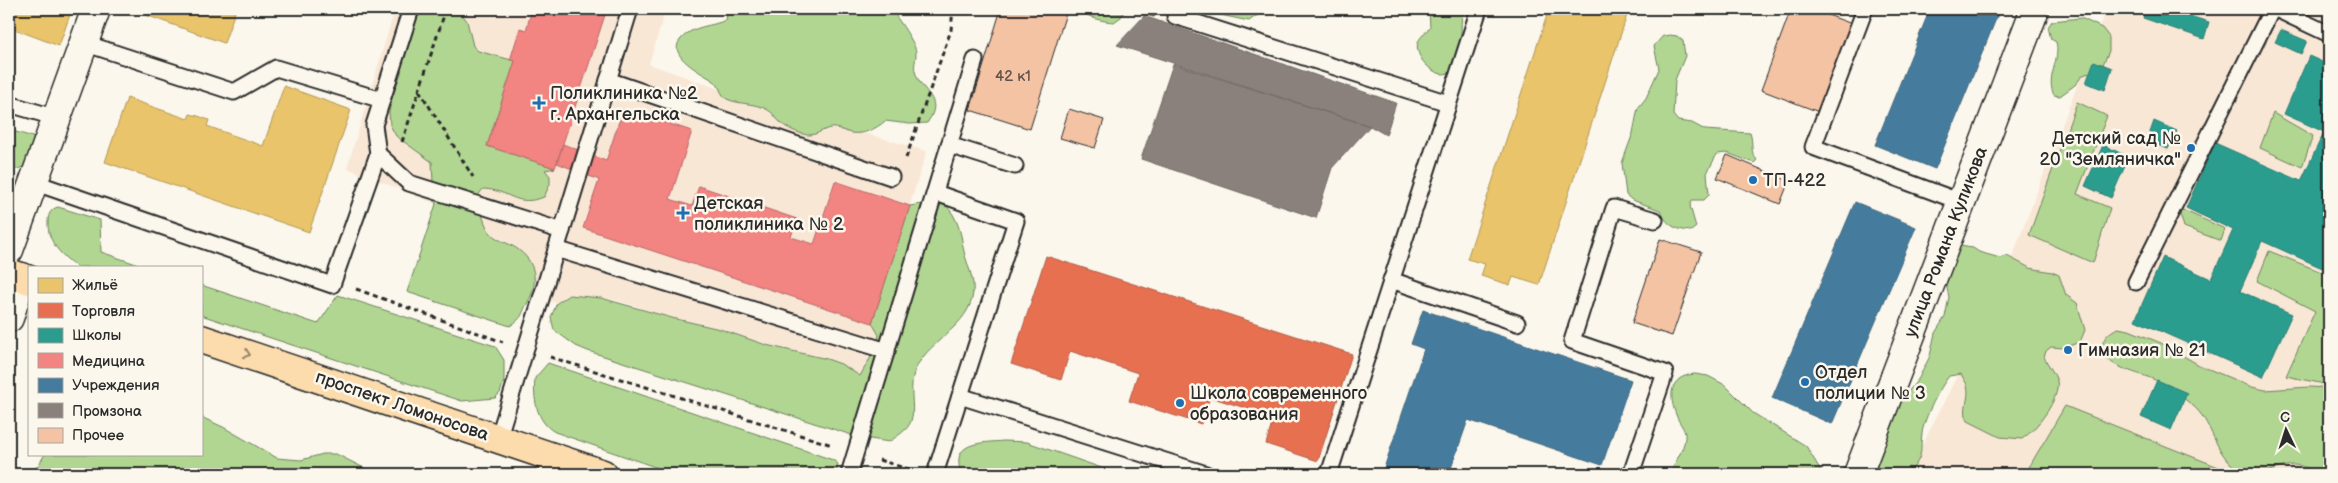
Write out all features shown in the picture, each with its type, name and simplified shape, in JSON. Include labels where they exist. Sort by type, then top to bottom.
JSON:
[{"type":"main road","name":"проспект Ломоносова","points":[[202,339],[498,439],[548,465],[603,474]]},
{"type":"street","points":[[9,250],[96,9]]},
{"type":"street","name":"улица Романа Куликова","points":[[1858,474],[2035,9]]},
{"type":"street","points":[[9,318],[20,277]]},
{"type":"lane","points":[[33,182],[332,285],[338,262],[378,154],[374,124],[410,9]]},
{"type":"lane","points":[[498,439],[630,9]]},
{"type":"lane","points":[[1329,474],[1478,9]]},
{"type":"lane","points":[[1865,9],[1813,147],[1961,202]]},
{"type":"lane","points":[[2136,282],[2274,9],[2329,34]]},
{"type":"lane","points":[[1175,16],[1448,103]]},
{"type":"lane","points":[[84,43],[234,92],[276,68],[382,100]]},
{"type":"lane","points":[[849,474],[975,60]]},
{"type":"lane","points":[[608,80],[891,177]]},
{"type":"lane","points":[[9,104],[56,118]]},
{"type":"lane","points":[[949,146],[1015,166]]},
{"type":"lane","points":[[378,154],[409,183],[562,231]]},
{"type":"lane","points":[[935,474],[1016,221],[936,192]]},
{"type":"lane","points":[[1632,474],[1664,373],[1572,341],[1614,208],[1655,220]]},
{"type":"lane","points":[[556,249],[887,351]]},
{"type":"lane","points":[[1391,280],[1517,323]]},
{"type":"lane","points":[[960,396],[1206,474]]},
{"type":"path","points":[[394,169],[446,9]]},
{"type":"path","points":[[891,177],[904,164],[951,30],[953,9]]},
{"type":"path","points":[[419,90],[494,210]]},
{"type":"path","points":[[338,262],[350,286],[525,350],[915,472]]},
{"type":"shaded area","points":[[395,9],[666,9],[649,64],[719,89],[729,100],[762,107],[776,115],[792,130],[808,135],[817,134],[834,127],[851,133],[860,132],[927,151],[872,323],[879,335],[876,348],[860,376],[841,364],[827,359],[766,345],[720,329],[672,318],[615,300],[570,295],[557,303],[531,297],[534,290],[535,276],[532,267],[515,247],[436,204],[347,168]]},
{"type":"shaded area","name":"Детский сад № 20 \"Земляничка\"","points":[[2106,9],[2329,9],[2329,474],[1908,474],[2001,287]]},
{"type":"green space","points":[[402,9],[458,9],[467,21],[473,46],[478,51],[515,61],[487,146],[555,168],[545,170],[550,176],[550,184],[544,197],[526,201],[500,192],[483,189],[479,194],[482,213],[489,231],[494,237],[523,253],[534,272],[534,287],[531,294],[520,317],[510,326],[407,292],[436,204],[429,188],[433,182],[432,162],[396,136],[390,125],[389,112],[401,73],[406,20]]},
{"type":"green space","points":[[728,9],[890,9],[904,27],[914,45],[916,51],[915,71],[933,101],[932,114],[927,123],[910,124],[885,121],[878,127],[860,133],[851,133],[838,128],[832,128],[807,135],[786,127],[764,108],[727,99],[714,81],[682,58],[678,52],[677,45],[691,31],[726,20]]},
{"type":"green space","points":[[1081,9],[1125,9],[1121,17],[1114,22],[1092,17]]},
{"type":"green space","points":[[1203,9],[1261,9],[1259,14],[1249,21],[1211,13]]},
{"type":"green space","points":[[1429,9],[1463,9],[1457,60],[1449,72],[1443,74],[1424,63],[1417,49],[1418,42],[1430,27]]},
{"type":"green space","points":[[2081,18],[2102,28],[2109,37],[2109,51],[2101,69],[2083,75],[2075,85],[2060,96],[2054,95],[2051,82],[2057,49],[2056,42],[2051,39],[2048,27],[2052,21]]},
{"type":"green space","points":[[1663,36],[1677,36],[1683,41],[1685,56],[1675,80],[1673,115],[1678,121],[1692,123],[1705,130],[1750,133],[1753,154],[1757,160],[1754,163],[1727,153],[1717,154],[1707,173],[1709,195],[1704,200],[1692,200],[1690,206],[1696,227],[1691,231],[1672,226],[1660,210],[1632,200],[1626,195],[1622,163],[1633,133],[1638,108],[1646,98],[1659,69],[1654,46]]},
{"type":"green space","points":[[2077,102],[2107,116],[2077,194],[2110,208],[2093,263],[2029,235]]},
{"type":"green space","points":[[2273,113],[2313,136],[2302,167],[2260,148]]},
{"type":"green space","points":[[9,130],[33,137],[34,146],[25,166],[18,169],[9,169]]},
{"type":"green space","points":[[940,201],[950,210],[959,227],[973,283],[972,297],[968,309],[961,320],[932,347],[916,368],[912,382],[913,409],[910,424],[889,442],[858,437],[588,351],[576,346],[554,330],[551,317],[557,303],[569,295],[601,298],[720,329],[766,345],[827,359],[841,364],[860,376],[876,348],[879,335],[872,323],[910,206]]},
{"type":"green space","points":[[56,208],[100,220],[101,252],[142,266],[76,266],[56,248],[50,236],[48,222],[50,212]]},
{"type":"green space","points":[[2178,208],[2225,229],[2221,241],[2184,227]]},
{"type":"green space","points":[[1959,246],[1973,248],[1979,252],[2000,258],[2007,256],[2030,268],[2059,275],[2066,295],[2077,303],[2085,330],[2080,342],[2063,348],[2051,347],[2046,351],[2044,357],[2057,381],[2057,388],[2046,413],[2028,435],[2022,439],[2000,437],[1968,421],[1965,412],[1968,394],[1967,384],[1961,374],[1949,376],[1937,394],[1927,415],[1923,428],[1920,456],[1914,467],[1908,474],[1879,474],[1876,468],[1878,456],[1898,405],[1919,378],[1930,356],[1935,333],[1945,317],[1949,297],[1945,280]]},
{"type":"green space","points":[[2269,251],[2329,275],[2329,385],[2286,376],[2315,311],[2257,281]]},
{"type":"green space","points":[[202,285],[318,324],[338,295],[495,346],[504,360],[504,381],[500,393],[495,398],[462,401],[202,315]]},
{"type":"green space","points":[[2118,328],[2129,330],[2161,343],[2199,365],[2252,387],[2265,390],[2309,387],[2329,388],[2329,474],[2293,465],[2259,473],[2245,472],[2238,469],[2230,463],[2218,447],[2205,420],[2192,405],[2162,383],[2122,368],[2106,357],[2102,348],[2104,339]]},
{"type":"green space","points":[[548,363],[833,460],[838,464],[836,474],[675,474],[555,432],[549,428],[540,416],[535,401],[535,378]]},
{"type":"green space","points":[[1695,374],[1708,376],[1725,385],[1753,413],[1806,446],[1823,474],[1670,474],[1683,447],[1685,438],[1684,430],[1678,420],[1672,402],[1673,388],[1680,379]]},
{"type":"green space","points":[[2065,406],[2236,474],[2025,474]]},
{"type":"green space","points":[[202,417],[223,427],[277,458],[301,460],[323,454],[336,454],[376,474],[27,474],[38,466],[44,456],[202,456]]},
{"type":"green space","points":[[1004,441],[1027,442],[1119,474],[961,473],[960,455],[964,449],[978,444]]},
{"type":"building: Жильё","points":[[9,9],[72,9],[59,46],[9,27]]},
{"type":"building: Жильё","points":[[129,9],[236,9],[224,43]]},
{"type":"building: Жильё","points":[[1549,9],[1629,9],[1539,285],[1513,277],[1510,285],[1481,276],[1485,264],[1467,259]]},
{"type":"building: Жильё","points":[[284,86],[351,110],[309,232],[105,162],[127,98],[188,119],[190,114],[198,116],[209,120],[207,126],[263,146]]},
{"type":"building: Торговля","points":[[1046,256],[1352,354],[1318,461],[1266,444],[1274,417],[1210,397],[1201,424],[1129,401],[1138,373],[1070,351],[1061,380],[1011,364]]},
{"type":"building: Школы","points":[[2146,9],[2167,9],[2209,22],[2204,39],[2143,18]]},
{"type":"building: Школы","points":[[2281,30],[2307,41],[2301,54],[2275,42]]},
{"type":"building: Школы","points":[[2309,56],[2329,65],[2329,271],[2262,241],[2240,291],[2292,314],[2263,377],[2135,320],[2163,257],[2211,279],[2233,230],[2186,208],[2215,143],[2301,181],[2324,132],[2284,114]]},
{"type":"building: Школы","points":[[2094,61],[2112,68],[2105,90],[2086,83]]},
{"type":"building: Школы","points":[[2154,121],[2177,131],[2168,149],[2147,141]]},
{"type":"building: Школы","points":[[2103,145],[2129,157],[2111,198],[2085,186]]},
{"type":"building: Школы","points":[[2157,380],[2187,393],[2171,430],[2141,417]]},
{"type":"building: Медицина","name":"Поликлиника №2 г. Архангельска","points":[[532,9],[607,9],[555,168],[487,146],[515,61],[510,60],[520,28],[526,30]]},
{"type":"building: Медицина","name":"Детская поликлиника № 2","points":[[623,109],[692,131],[670,199],[692,206],[699,186],[797,219],[791,237],[814,244],[835,181],[910,206],[872,323],[583,228],[599,180],[557,163],[563,144],[606,161]]},
{"type":"building: Учреждения","points":[[1930,9],[2000,9],[1935,169],[1875,145]]},
{"type":"building: Учреждения","points":[[1855,202],[1916,227],[1832,424],[1772,398]]},
{"type":"building: Учреждения","points":[[1423,310],[1631,380],[1602,465],[1468,420],[1449,474],[1382,474],[1424,349],[1411,344]]},
{"type":"building: Промзона","points":[[1144,16],[1396,103],[1386,135],[1370,126],[1117,45]]},
{"type":"building: Промзона","points":[[1173,64],[1370,126],[1332,168],[1316,218],[1141,159]]},
{"type":"building: Прочее","points":[[1001,9],[1067,10],[1030,129],[970,110]]},
{"type":"building: Прочее","points":[[1132,9],[1157,9],[1154,17]]},
{"type":"building: Прочее","points":[[1791,9],[1812,9],[1852,24],[1819,112],[1761,90]]},
{"type":"building: Прочее","points":[[1069,109],[1104,120],[1095,148],[1060,138]]},
{"type":"building: Прочее","name":"ТП-422","points":[[1727,155],[1789,181],[1780,204],[1717,178]]},
{"type":"building: Прочее","points":[[1660,239],[1701,252],[1672,336],[1632,323]]},
{"type":"place","name":"Поликлиника №2 г. Архангельска","points":[[539,103]]},
{"type":"place","name":"Детский сад № 20 \"Земляничка\"","points":[[2191,148]]},
{"type":"place","name":"ТП-422","points":[[1753,180]]},
{"type":"place","name":"Детская поликлиника № 2","points":[[683,213]]},
{"type":"place","name":"Гимназия № 21","points":[[2068,350]]},
{"type":"place","name":"Отдел полиции № 3","points":[[1805,382]]},
{"type":"place","name":"Школа современного образования","points":[[1180,403]]}]
